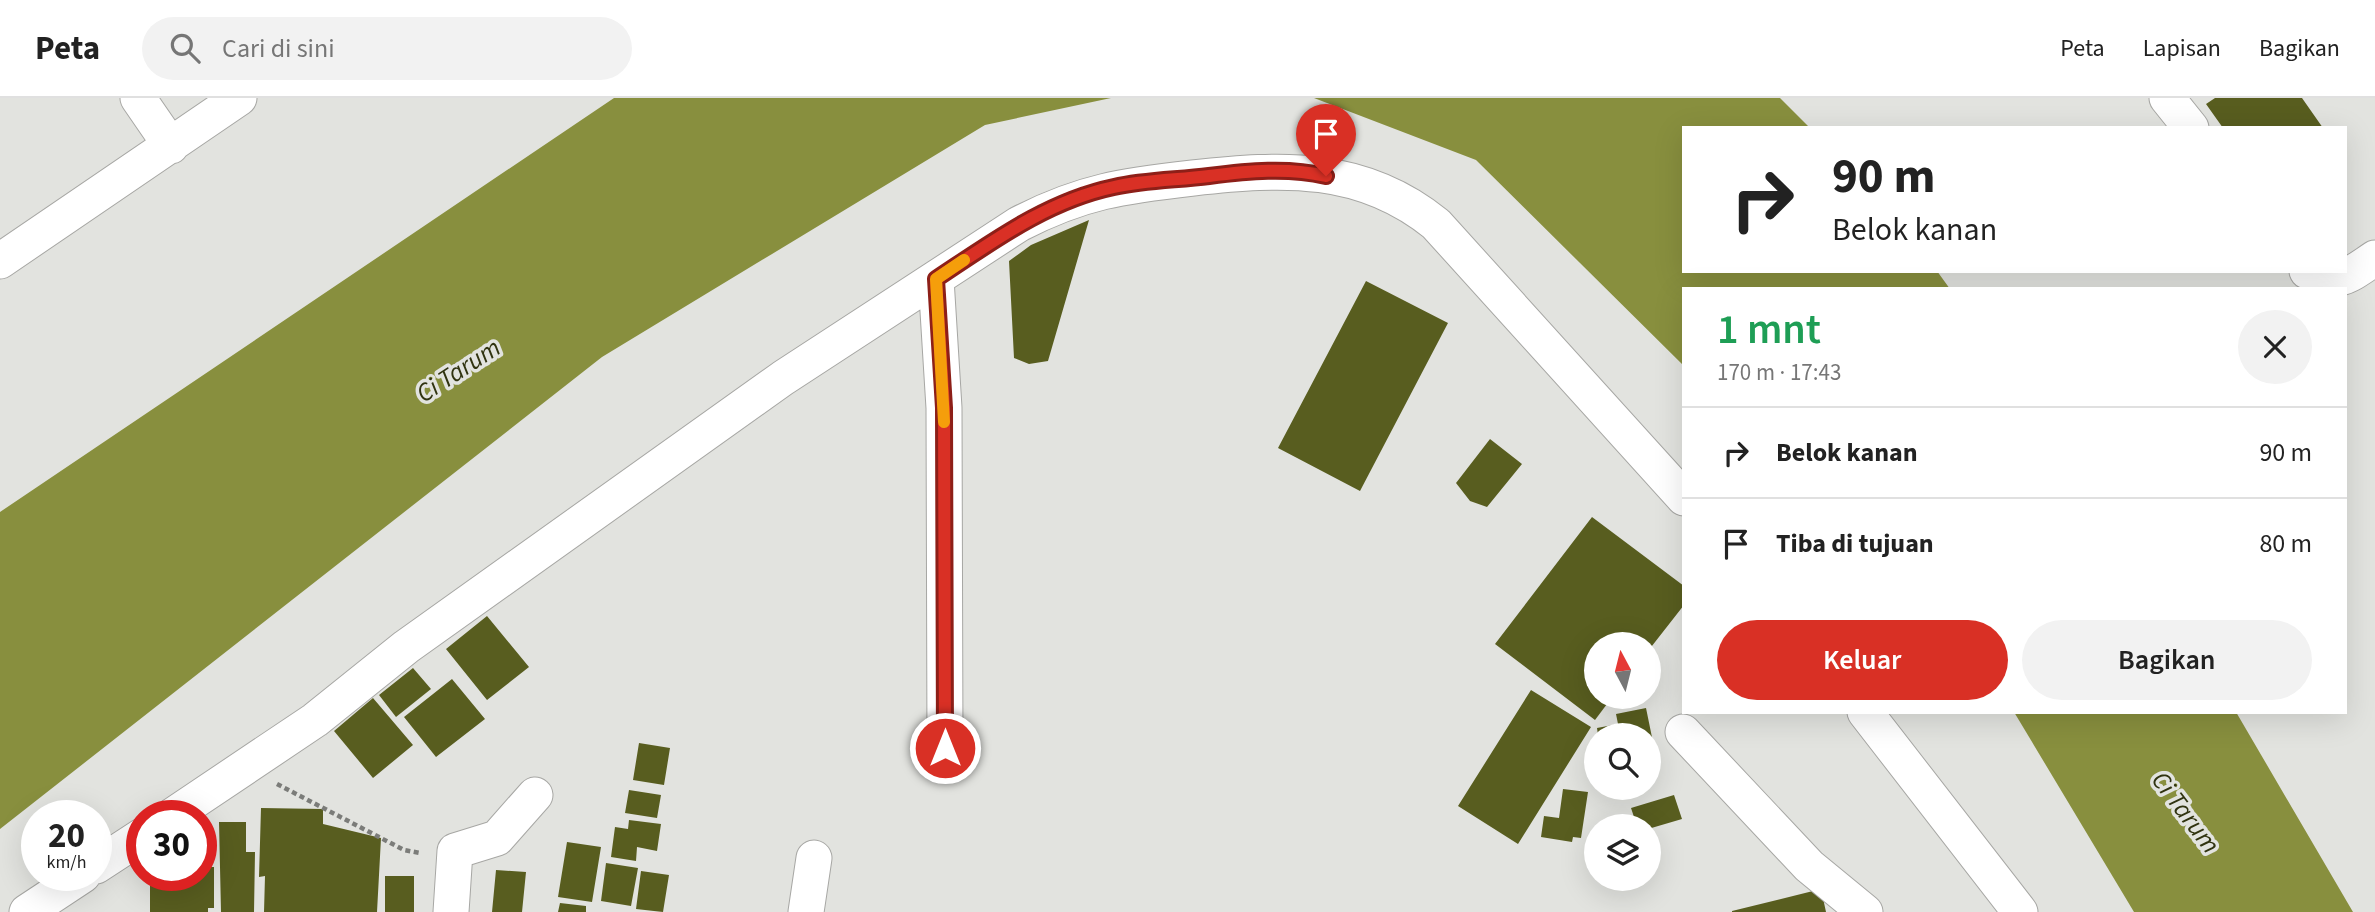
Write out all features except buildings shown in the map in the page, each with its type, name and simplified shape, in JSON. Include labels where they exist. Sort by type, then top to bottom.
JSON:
[{"type":"street","points":[[138,98],[171,146]]},
{"type":"street","points":[[0,261],[239,98]]},
{"type":"street","points":[[2167,98],[2188,126]]},
{"type":"street","points":[[196,800],[315,720],[406,647],[783,379],[1019,224],[1047,209],[1116,186],[1254,172],[1304,171],[1379,189],[1412,205],[1436,224],[1682,496]]},
{"type":"street","points":[[2311,273],[2325,280],[2346,278],[2375,258]]},
{"type":"street","points":[[936,279],[944,408],[945,748]]},
{"type":"street","points":[[1866,714],[2010,909]]},
{"type":"street","points":[[1683,732],[1809,866],[1865,912]]},
{"type":"street","points":[[452,912],[455,851],[497,838],[534,795]]},
{"type":"street","points":[[806,912],[814,858]]},
{"type":"street","points":[[27,912],[59,891]]},
{"type":"path","points":[[255,761],[404,850],[424,854],[455,851]]},
{"type":"water","name":"Ci Tarum","points":[[614,98],[1111,98],[985,125],[602,357],[37,800],[21,800],[21,813],[0,829],[0,512]]},
{"type":"water","points":[[1314,98],[1780,98],[1808,126],[1682,126],[1682,273],[1938,273],[1949,287],[1682,287],[1682,364],[1476,160]]},
{"type":"water","name":"Ci Tarum","points":[[2015,714],[2237,714],[2353,912],[2134,912]]},
{"type":"slow traffic","points":[[944,422],[936,279],[964,260]]},
{"type":"route","points":[[945,748],[944,408],[936,279],[1019,224],[1047,209],[1116,186],[1265,171],[1304,171],[1326,176]]}]
